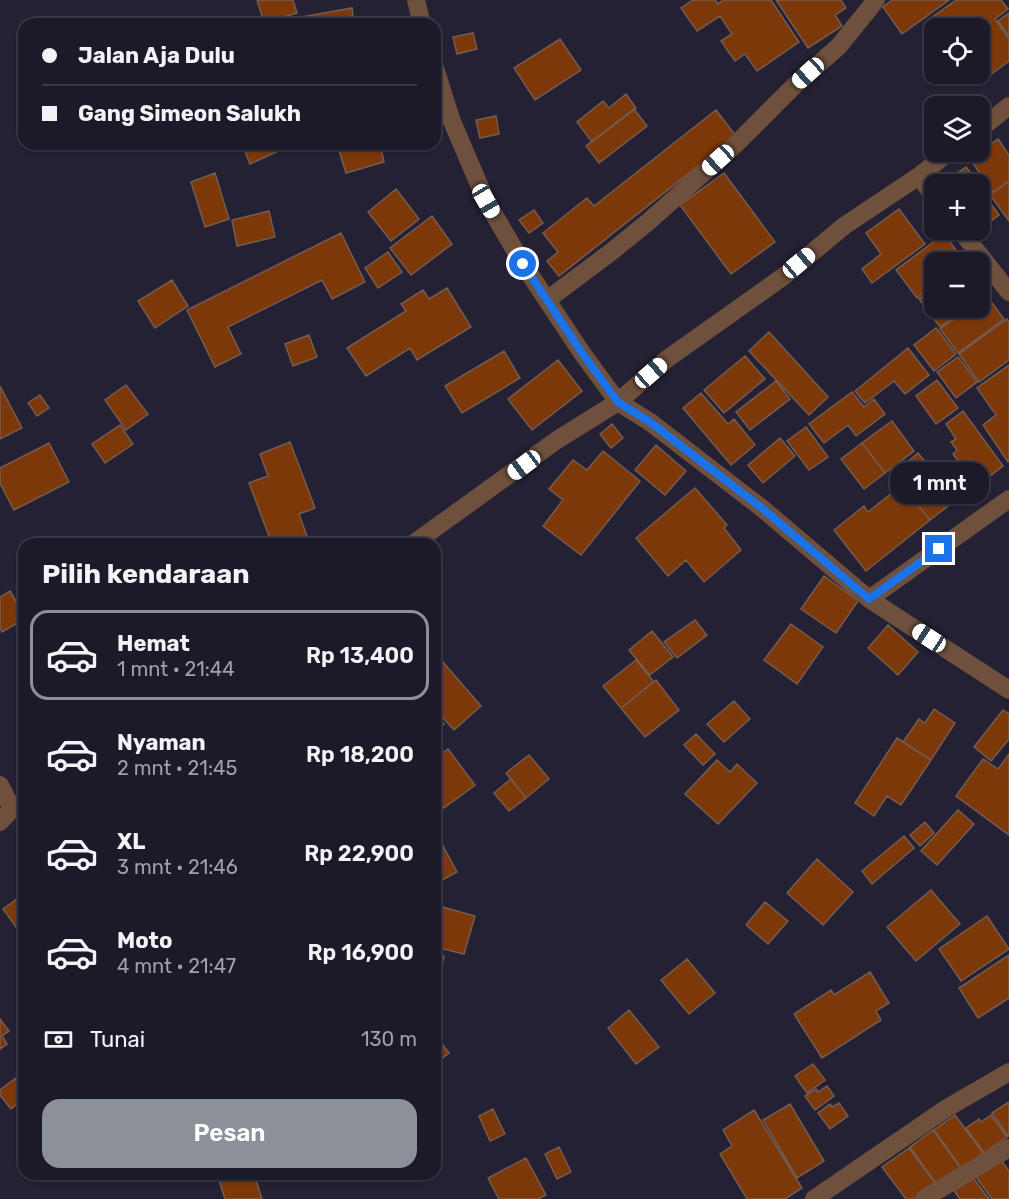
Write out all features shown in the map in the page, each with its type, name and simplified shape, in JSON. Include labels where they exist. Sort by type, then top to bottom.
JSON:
[{"type":"street","points":[[416,0],[420,18]]},
{"type":"street","points":[[547,300],[621,244],[736,144],[793,87],[839,46],[876,0]]},
{"type":"street","points":[[441,87],[451,119],[486,201],[523,264],[618,402],[650,422],[763,509],[869,599],[1009,690]]},
{"type":"street","points":[[990,121],[1009,106]]},
{"type":"street","points":[[421,538],[557,440],[618,402],[667,359],[784,276],[844,226],[936,162]]},
{"type":"street","points":[[919,176],[924,183]]},
{"type":"street","points":[[968,240],[1009,292]]},
{"type":"street","points":[[869,599],[1009,499]]},
{"type":"street","points":[[0,784],[12,811]]},
{"type":"street","points":[[814,1199],[947,1108],[1009,1072]]},
{"type":"street","points":[[925,1198],[1009,1148]]},
{"type":"building","points":[[257,0],[293,0],[297,13],[280,18],[262,18]]},
{"type":"building","points":[[693,0],[715,0],[718,4],[723,0],[771,0],[799,42],[757,71],[745,54],[735,61],[721,41],[732,34],[720,16],[697,31],[681,8]]},
{"type":"building","points":[[776,0],[841,0],[846,8],[835,15],[842,26],[808,48]]},
{"type":"building","points":[[892,0],[949,0],[902,34],[883,7]]},
{"type":"building","points":[[956,0],[1001,0],[1008,9],[995,19],[1009,39],[1009,61],[990,75],[990,18],[931,18]]},
{"type":"building","points":[[352,8],[353,18],[296,18]]},
{"type":"building","points":[[1009,13],[1009,36],[998,21]]},
{"type":"building","points":[[473,33],[477,49],[457,54],[453,37]]},
{"type":"building","points":[[560,39],[581,70],[535,100],[514,68]]},
{"type":"building","points":[[626,94],[636,108],[592,142],[577,122],[603,101],[609,108]]},
{"type":"building","points":[[634,109],[647,126],[599,163],[586,146]]},
{"type":"building","points":[[716,110],[736,136],[559,276],[547,261],[558,252],[543,233],[587,198],[594,206]]},
{"type":"building","points":[[496,116],[499,134],[480,138],[476,120]]},
{"type":"building","points":[[998,139],[1009,155],[1009,181],[993,192],[990,188],[990,174],[980,174],[972,162],[990,162],[990,145]]},
{"type":"building","points":[[244,150],[281,150],[250,164]]},
{"type":"building","points":[[339,150],[381,150],[384,162],[346,173]]},
{"type":"building","points":[[966,167],[971,174],[956,174]]},
{"type":"building","points":[[215,173],[229,219],[205,227],[191,182]]},
{"type":"building","points":[[724,173],[775,242],[731,274],[680,205]]},
{"type":"building","points":[[1009,181],[1009,221],[990,195]]},
{"type":"building","points":[[396,189],[419,219],[391,241],[368,212]]},
{"type":"building","points":[[990,202],[999,215],[990,222]]},
{"type":"building","points":[[899,209],[925,244],[872,283],[862,269],[881,254],[866,233]]},
{"type":"building","points":[[534,210],[543,223],[529,233],[519,220]]},
{"type":"building","points":[[269,211],[275,237],[237,246],[232,220]]},
{"type":"building","points":[[432,216],[452,244],[411,275],[390,248]]},
{"type":"building","points":[[341,233],[365,282],[332,299],[322,280],[228,327],[241,354],[215,367],[187,310]]},
{"type":"building","points":[[936,240],[948,240],[958,252],[924,252],[924,292],[917,298],[896,270]]},
{"type":"building","points":[[388,252],[402,272],[378,288],[365,268]]},
{"type":"building","points":[[172,280],[188,306],[155,328],[138,301]]},
{"type":"building","points":[[447,288],[471,327],[417,360],[410,348],[366,376],[347,348],[406,311],[401,304],[423,290],[429,299]]},
{"type":"building","points":[[924,295],[924,306],[919,299]]},
{"type":"building","points":[[990,300],[1004,319],[958,353],[940,329],[955,318],[990,318]]},
{"type":"building","points":[[933,318],[952,318],[940,327]]},
{"type":"building","points":[[1007,319],[1009,322],[1009,360],[979,382],[959,354]]},
{"type":"building","points":[[936,328],[956,354],[934,371],[914,345]]},
{"type":"building","points":[[769,332],[828,397],[809,415],[749,351]]},
{"type":"building","points":[[309,335],[317,357],[293,366],[285,344]]},
{"type":"building","points":[[908,348],[929,375],[905,394],[894,381],[865,403],[855,391]]},
{"type":"building","points":[[504,351],[520,378],[462,413],[445,386]]},
{"type":"building","points":[[745,356],[765,379],[724,413],[704,390]]},
{"type":"building","points":[[958,357],[977,382],[956,398],[937,372]]},
{"type":"building","points":[[558,360],[582,391],[532,430],[508,399]]},
{"type":"building","points":[[1009,365],[1008,462],[983,425],[996,415],[977,388]]},
{"type":"building","points":[[937,380],[958,408],[936,424],[916,396]]},
{"type":"building","points":[[776,381],[790,399],[750,430],[736,412]]},
{"type":"building","points":[[126,385],[148,414],[126,430],[105,400]]},
{"type":"building","points":[[0,386],[22,428],[0,439]]},
{"type":"building","points":[[852,392],[864,407],[874,399],[885,414],[856,436],[848,425],[824,443],[809,424]]},
{"type":"building","points":[[701,393],[728,424],[734,419],[755,445],[731,465],[683,408]]},
{"type":"building","points":[[40,395],[49,408],[37,416],[28,403]]},
{"type":"building","points":[[963,411],[1003,466],[977,486],[953,454],[957,450],[951,442],[956,439],[946,424]]},
{"type":"building","points":[[892,421],[914,451],[885,473],[862,443]]},
{"type":"building","points":[[612,424],[623,438],[611,448],[600,434]]},
{"type":"building","points":[[120,425],[133,444],[105,463],[92,444]]},
{"type":"building","points":[[806,427],[828,457],[809,470],[787,441]]},
{"type":"building","points":[[780,438],[795,456],[763,483],[748,465]]},
{"type":"building","points":[[290,442],[315,508],[299,514],[307,536],[270,538],[249,483],[268,476],[260,454]]},
{"type":"building","points":[[49,443],[69,482],[14,510],[0,483],[0,468]]},
{"type":"building","points":[[862,443],[885,473],[864,489],[841,459]]},
{"type":"building","points":[[656,445],[686,471],[665,495],[635,470]]},
{"type":"building","points":[[603,451],[640,481],[581,555],[543,526],[563,500],[549,489],[573,460],[587,470]]},
{"type":"building","points":[[918,453],[956,500],[930,520],[893,474]]},
{"type":"building","points":[[902,485],[930,520],[866,571],[834,530],[864,506],[868,512]]},
{"type":"building","points":[[695,488],[727,525],[724,528],[741,550],[704,582],[686,560],[668,576],[636,538]]},
{"type":"building","points":[[824,576],[858,601],[836,633],[801,609]]},
{"type":"building","points":[[10,591],[18,605],[18,623],[2,632],[0,628],[0,597]]},
{"type":"building","points":[[695,620],[707,635],[677,658],[664,642]]},
{"type":"building","points":[[791,624],[823,647],[797,684],[764,660]]},
{"type":"building","points":[[888,625],[918,652],[898,675],[868,648]]},
{"type":"building","points":[[652,631],[673,657],[650,675],[629,650]]},
{"type":"building","points":[[441,660],[481,706],[454,730],[441,716]]},
{"type":"building","points":[[636,660],[654,682],[621,708],[603,686]]},
{"type":"building","points":[[656,680],[679,710],[645,737],[621,708]]},
{"type":"building","points":[[734,701],[750,719],[724,742],[707,724]]},
{"type":"building","points":[[934,709],[955,723],[931,760],[903,742],[919,719],[925,723]]},
{"type":"building","points":[[1003,710],[1009,714],[1009,739],[991,761],[974,747]]},
{"type":"building","points":[[696,734],[715,754],[703,765],[684,745]]},
{"type":"building","points":[[897,738],[931,760],[901,805],[887,796],[874,816],[855,803]]},
{"type":"building","points":[[448,749],[475,785],[444,808],[441,804],[441,754]]},
{"type":"building","points":[[1009,754],[1009,835],[956,796],[983,759],[998,769]]},
{"type":"building","points":[[529,755],[549,779],[526,798],[506,773]]},
{"type":"building","points":[[717,760],[730,772],[737,764],[757,783],[718,824],[685,794]]},
{"type":"building","points":[[511,779],[526,798],[509,811],[494,793]]},
{"type":"building","points":[[958,810],[974,824],[937,865],[921,851]]},
{"type":"building","points":[[925,822],[934,833],[920,846],[910,835]]},
{"type":"building","points":[[904,836],[914,848],[872,884],[862,871]]},
{"type":"building","points":[[441,845],[457,872],[441,881]]},
{"type":"building","points":[[817,859],[853,892],[823,925],[787,893]]},
{"type":"building","points":[[931,890],[960,924],[916,961],[887,927]]},
{"type":"building","points":[[18,898],[18,930],[3,909]]},
{"type":"building","points":[[765,902],[788,921],[768,944],[746,925]]},
{"type":"building","points":[[441,907],[475,916],[464,954],[441,948]]},
{"type":"building","points":[[987,916],[1009,949],[961,981],[939,949]]},
{"type":"building","points":[[441,955],[444,956],[441,971]]},
{"type":"building","points":[[1009,955],[1009,998],[978,1018],[959,988]]},
{"type":"building","points":[[687,959],[715,993],[689,1014],[661,980]]},
{"type":"building","points":[[870,972],[889,1003],[876,1011],[881,1020],[822,1058],[794,1014],[831,990],[834,995]]},
{"type":"building","points":[[629,1010],[659,1047],[636,1064],[608,1028]]},
{"type":"building","points":[[0,1019],[9,1031],[2,1036],[7,1044],[0,1049]]},
{"type":"building","points":[[441,1042],[449,1053],[441,1059]]},
{"type":"building","points":[[813,1064],[825,1080],[807,1093],[795,1076]]},
{"type":"building","points":[[18,1076],[18,1104],[11,1109],[0,1095],[0,1090]]},
{"type":"building","points":[[827,1086],[834,1096],[815,1110],[805,1096],[816,1089],[818,1092]]},
{"type":"building","points":[[1009,1102],[1009,1136],[1008,1136],[992,1113]]},
{"type":"building","points":[[839,1103],[848,1116],[830,1129],[818,1113],[830,1104],[832,1107]]},
{"type":"building","points":[[790,1104],[824,1161],[797,1178],[763,1120]]},
{"type":"building","points":[[493,1109],[505,1134],[490,1141],[479,1116]]},
{"type":"building","points":[[754,1110],[802,1188],[785,1199],[747,1199],[720,1154],[732,1146],[723,1130]]},
{"type":"building","points":[[955,1115],[983,1153],[962,1169],[934,1130]]},
{"type":"building","points":[[991,1115],[1007,1137],[984,1153],[966,1128],[979,1119],[981,1122]]},
{"type":"building","points":[[933,1130],[960,1167],[936,1184],[910,1147]]},
{"type":"building","points":[[559,1147],[571,1172],[557,1179],[545,1154]]},
{"type":"building","points":[[909,1148],[936,1184],[915,1199],[906,1199],[882,1167]]},
{"type":"building","points":[[526,1158],[546,1195],[538,1199],[499,1199],[488,1178]]},
{"type":"building","points":[[1001,1160],[1009,1171],[1009,1199],[992,1199],[976,1177]]},
{"type":"building","points":[[973,1178],[989,1199],[960,1199],[954,1191]]},
{"type":"building","points":[[219,1180],[256,1180],[262,1199],[225,1199]]},
{"type":"route","points":[[523,264],[582,353],[618,402],[650,422],[763,509],[869,599],[939,549]]}]
